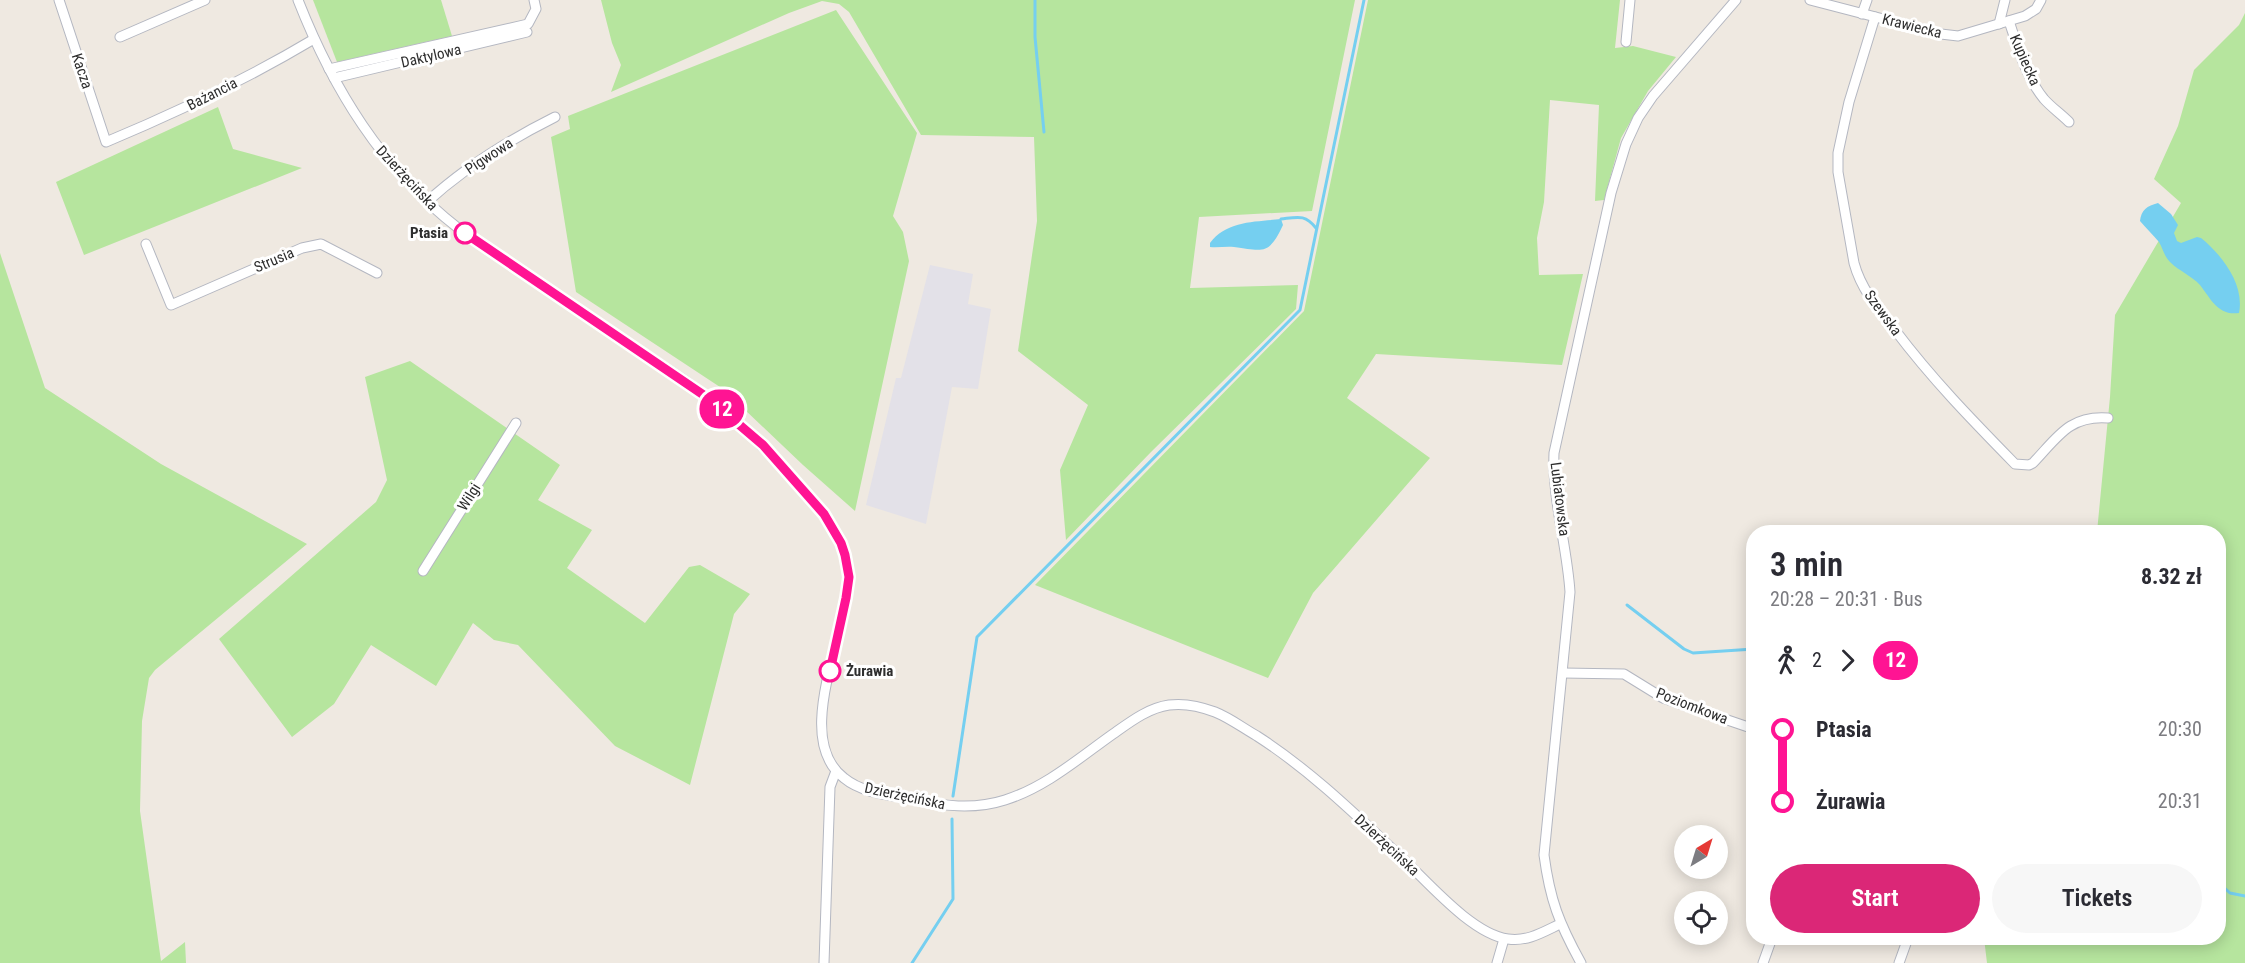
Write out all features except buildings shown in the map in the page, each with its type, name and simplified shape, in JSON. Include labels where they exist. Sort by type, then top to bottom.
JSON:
[{"type":"street","name":"Kacza","points":[[59,0],[106,142]]},
{"type":"street","points":[[120,38],[205,0]]},
{"type":"street","name":"Dzierżęcińska","points":[[298,0],[314,39],[356,118],[382,154],[427,202],[458,228],[708,398],[763,445],[824,514],[841,543],[849,577],[826,690],[821,733],[824,748],[836,771],[845,779],[871,791],[952,806],[978,806],[1006,800],[1046,782],[1147,712],[1167,705],[1196,707],[1229,719],[1285,754],[1476,925],[1504,939]]},
{"type":"street","points":[[329,69],[528,24],[536,9],[534,0]]},
{"type":"street","points":[[1626,42],[1630,0]]},
{"type":"street","name":"Lubiatowska","points":[[1581,963],[1560,924],[1548,888],[1544,855],[1570,592],[1568,558],[1555,487],[1554,453],[1611,194],[1623,150],[1638,118],[1653,96],[1736,0]]},
{"type":"street","name":"Krawiecka","points":[[1810,0],[1950,36],[1958,36],[2004,23],[2031,12],[2041,0]]},
{"type":"street","points":[[1862,14],[1867,0]]},
{"type":"street","name":"Kupiecka","points":[[2005,0],[2004,23],[2036,87],[2046,101],[2068,122]]},
{"type":"street","name":"Szewska","points":[[1875,17],[1849,102],[1838,153],[1838,172],[1854,263],[1857,276],[1866,293],[1931,376],[2015,464],[2033,463],[2062,431],[2073,423],[2086,418],[2108,418]]},
{"type":"street","name":"Daktylowa","points":[[334,78],[527,32]]},
{"type":"street","name":"Bażancia","points":[[106,142],[154,123],[218,92],[314,39]]},
{"type":"street","name":"Pigwowa","points":[[427,202],[470,166],[555,117]]},
{"type":"street","name":"Strusia","points":[[146,244],[171,305],[302,248],[321,244],[377,273]]},
{"type":"street","name":"Wilgi","points":[[423,571],[516,423]]},
{"type":"street","name":"Poziomkowa","points":[[1563,673],[1624,674],[1663,698],[1746,726]]},
{"type":"street","points":[[824,963],[830,787],[836,771]]},
{"type":"street","points":[[1497,963],[1504,939],[1520,940],[1560,924]]},
{"type":"street","points":[[1763,963],[1769,945]]},
{"type":"street","points":[[1899,963],[1905,945]]},
{"type":"shaded area","points":[[930,265],[973,274],[968,304],[991,309],[978,389],[952,387],[926,524],[866,505],[896,378],[901,378]]},
{"type":"green space","points":[[313,0],[441,0],[452,36],[337,62]]},
{"type":"green space","points":[[601,0],[1355,0],[1312,211],[1199,217],[1190,288],[1298,285],[1296,309],[1151,452],[1066,540],[1060,470],[1088,405],[1018,351],[1037,221],[1034,137],[921,135],[849,12],[839,4],[822,1],[789,13],[611,92],[621,65],[612,43]]},
{"type":"green space","points":[[1368,0],[1620,0],[1615,48],[1633,46],[1676,57],[1648,91],[1621,138],[1604,200],[1595,201],[1599,105],[1550,100],[1544,202],[1537,238],[1539,275],[1583,274],[1562,365],[1376,354],[1347,398],[1430,458],[1313,593],[1268,678],[1035,585],[1304,311]]},
{"type":"green space","points":[[836,10],[917,133],[893,216],[903,232],[909,261],[855,511],[723,389],[576,292],[551,137],[570,129],[568,116]]},
{"type":"green space","points":[[2245,13],[2245,963],[1987,963],[1985,945],[2226,945],[2226,525],[2098,525],[2115,315],[2181,203],[2154,179],[2178,126],[2194,70],[2239,25]]},
{"type":"green space","points":[[218,107],[233,149],[302,168],[84,255],[56,182]]},
{"type":"green space","points":[[0,253],[45,388],[161,464],[307,544],[155,670],[149,678],[142,721],[140,811],[161,961],[185,942],[186,963],[0,963]]},
{"type":"green space","points":[[410,361],[560,465],[538,500],[592,530],[567,568],[645,623],[689,567],[700,565],[750,594],[734,614],[690,785],[615,746],[518,645],[494,640],[473,623],[436,686],[371,645],[334,704],[292,737],[219,639],[376,502],[387,480],[365,377]]},
{"type":"water","points":[[2158,203],[2171,214],[2178,225],[2174,233],[2177,241],[2181,243],[2197,237],[2201,238],[2223,261],[2235,281],[2240,302],[2239,313],[2220,309],[2197,282],[2168,260],[2159,242],[2140,221],[2145,209]]},
{"type":"water","points":[[1281,219],[1283,225],[1278,235],[1274,242],[1265,249],[1210,247],[1210,243],[1217,235],[1233,226]]},
{"type":"waterway","points":[[1035,0],[1035,37],[1044,132]]},
{"type":"waterway","points":[[953,796],[977,637],[1300,310],[1364,0]]},
{"type":"waterway","points":[[1281,219],[1305,218],[1316,228]]},
{"type":"waterway","points":[[1627,605],[1684,649],[1693,653],[1746,650]]},
{"type":"waterway","points":[[912,963],[953,899],[952,819]]},
{"type":"waterway","points":[[2226,889],[2230,893],[2245,896]]},
{"type":"bus line","name":"12","points":[[465,233],[708,398],[763,445],[824,514],[841,543],[849,577],[830,671]]},
{"type":"place","name":"Ptasia","points":[[465,233]]},
{"type":"place","name":"Żurawia","points":[[830,671]]}]
